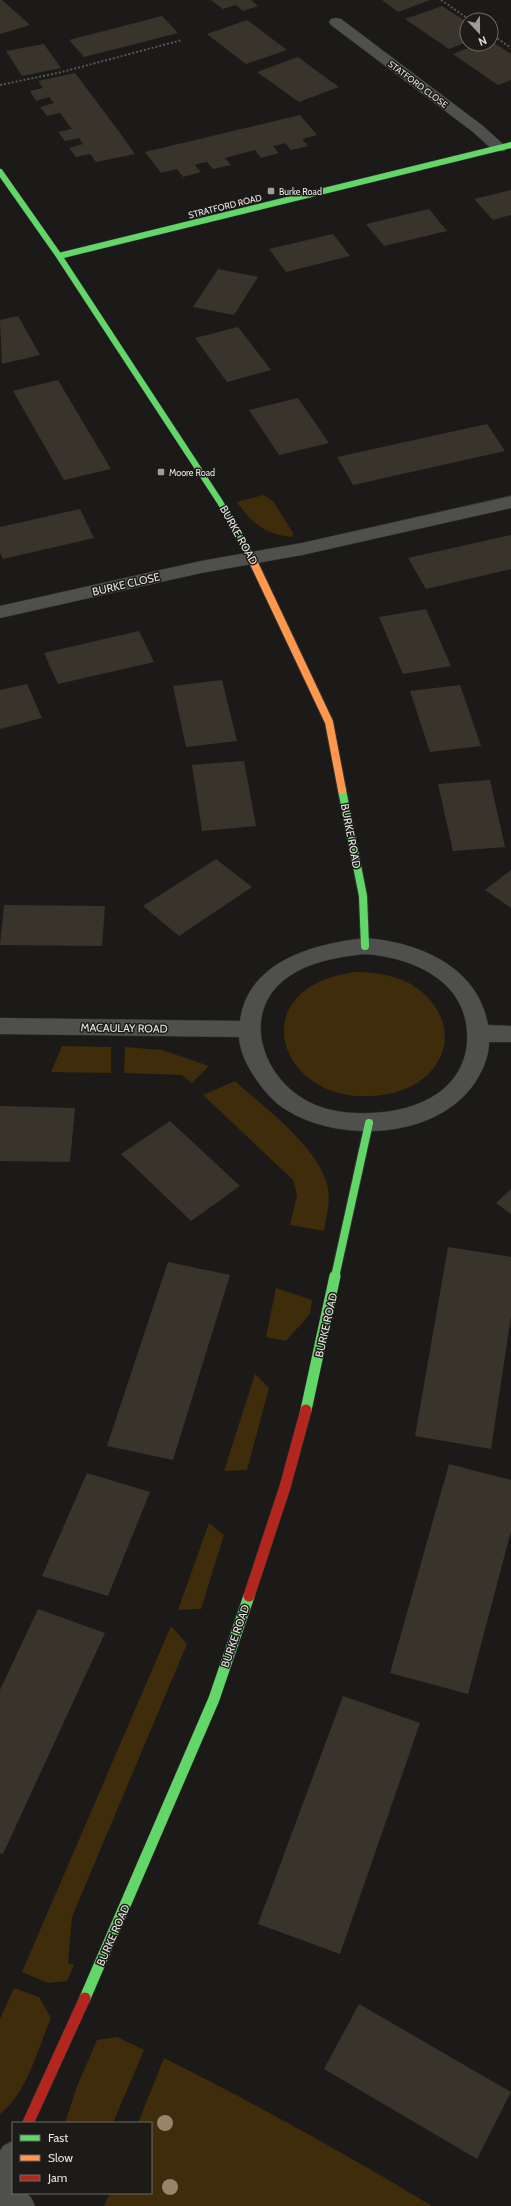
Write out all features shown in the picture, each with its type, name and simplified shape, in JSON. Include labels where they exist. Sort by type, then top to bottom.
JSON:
[{"type":"street","name":"STATFORD CLOSE","points":[[336,22],[478,129],[505,147]]},
{"type":"street","name":"STRATFORD ROAD","points":[[59,256],[505,147]]},
{"type":"street","name":"BURKE ROAD","points":[[0,172],[59,256],[220,502],[252,558],[329,722],[363,896],[365,946]]},
{"type":"street","points":[[252,558],[302,549],[511,502]]},
{"type":"street","name":"BURKE CLOSE","points":[[0,612],[201,567],[252,558]]},
{"type":"street","points":[[365,946],[399,950],[430,963],[455,982],[472,1006],[480,1033],[476,1060],[461,1085],[436,1105],[405,1118],[368,1123],[337,1120],[307,1111],[282,1096],[263,1076],[251,1053],[248,1029],[253,1006],[262,991],[284,968],[308,956],[329,950],[365,946]]},
{"type":"street","name":"MACAULAY ROAD","points":[[0,1026],[248,1029]]},
{"type":"street","points":[[480,1033],[511,1034]]},
{"type":"street","name":"BURKE ROAD","points":[[28,2122],[114,1934],[217,1691],[285,1487],[311,1392],[350,1217],[368,1123]]},
{"type":"street","points":[[0,2185],[12,2158]]},
{"type":"street","points":[[0,2196],[20,2206]]},
{"type":"path","points":[[441,0],[459,12]]},
{"type":"path","points":[[0,85],[62,72],[182,40]]},
{"type":"path","points":[[499,40],[511,48]]},
{"type":"shaded area","points":[[263,495],[273,501],[293,533],[292,537],[274,534],[260,527],[248,516],[237,502]]},
{"type":"shaded area","points":[[355,972],[372,973],[400,979],[425,994],[441,1017],[444,1030],[444,1043],[440,1057],[428,1075],[418,1083],[406,1089],[388,1094],[351,1095],[321,1086],[299,1069],[286,1047],[284,1023],[294,1001],[318,983]]},
{"type":"shaded area","points":[[62,1046],[111,1047],[111,1073],[51,1072]]},
{"type":"shaded area","points":[[125,1047],[162,1050],[209,1066],[192,1083],[182,1075],[124,1073]]},
{"type":"shaded area","points":[[235,1081],[290,1130],[314,1158],[323,1173],[329,1193],[329,1204],[324,1231],[290,1225],[297,1195],[293,1180],[203,1095]]},
{"type":"shaded area","points":[[276,1288],[312,1300],[310,1314],[286,1341],[266,1337]]},
{"type":"shaded area","points":[[255,1374],[269,1388],[247,1470],[224,1471]]},
{"type":"shaded area","points":[[209,1523],[224,1535],[201,1609],[178,1610]]},
{"type":"shaded area","points":[[171,1626],[187,1644],[72,1917],[68,1963],[74,1965],[67,1981],[48,1983],[22,1972]]},
{"type":"shaded area","points":[[14,1988],[39,1997],[51,2018],[25,2082],[10,2105],[0,2114],[0,2019]]},
{"type":"shaded area","points":[[117,2037],[144,2050],[113,2122],[65,2122],[76,2089],[97,2040]]},
{"type":"shaded area","points":[[164,2058],[300,2129],[432,2206],[104,2206],[110,2194],[152,2194],[152,2122],[138,2122]]},
{"type":"building","points":[[0,0],[2,0],[30,25],[0,34]]},
{"type":"building","points":[[211,0],[251,0],[258,6],[243,11],[236,5],[223,9]]},
{"type":"building","points":[[382,0],[430,0],[398,12]]},
{"type":"building","points":[[442,6],[459,17],[459,45],[449,49],[405,19]]},
{"type":"building","points":[[162,16],[178,33],[84,57],[69,40]]},
{"type":"building","points":[[247,20],[287,50],[246,64],[207,34]]},
{"type":"building","points":[[44,44],[61,68],[22,76],[6,51]]},
{"type":"building","points":[[499,46],[511,54],[511,80],[498,85],[453,54],[459,52],[499,52]]},
{"type":"building","points":[[298,57],[339,87],[299,102],[257,72]]},
{"type":"building","points":[[75,73],[135,154],[96,162],[90,154],[76,157],[69,148],[83,144],[79,138],[65,141],[58,132],[72,129],[60,113],[47,116],[40,107],[54,103],[49,97],[36,101],[30,91],[43,88],[38,81]]},
{"type":"building","points":[[300,115],[317,135],[302,139],[308,146],[291,150],[285,143],[273,146],[279,153],[261,158],[255,150],[225,158],[231,165],[213,169],[207,162],[201,163],[195,165],[201,172],[183,177],[177,169],[161,173],[145,152]]},
{"type":"building","points":[[511,190],[511,215],[493,220],[474,199]]},
{"type":"building","points":[[429,209],[447,231],[384,246],[366,224]]},
{"type":"building","points":[[333,234],[350,256],[286,272],[269,249]]},
{"type":"building","points":[[218,269],[258,277],[234,315],[193,307]]},
{"type":"building","points":[[18,316],[40,355],[2,364],[0,320]]},
{"type":"building","points":[[238,327],[271,370],[227,382],[195,338]]},
{"type":"building","points":[[58,380],[111,469],[64,480],[13,391]]},
{"type":"building","points":[[298,398],[329,443],[279,455],[249,410]]},
{"type":"building","points":[[487,424],[505,451],[353,485],[337,457]]},
{"type":"building","points":[[80,509],[94,538],[3,559],[0,553],[0,527]]},
{"type":"building","points":[[511,535],[511,569],[426,589],[408,558]]},
{"type":"building","points":[[426,609],[451,666],[403,674],[379,617]]},
{"type":"building","points":[[139,631],[154,662],[58,684],[44,653]]},
{"type":"building","points":[[222,680],[237,741],[186,747],[173,686]]},
{"type":"building","points":[[27,684],[42,718],[0,729],[0,690]]},
{"type":"building","points":[[460,685],[481,746],[430,752],[410,691]]},
{"type":"building","points":[[244,761],[256,826],[202,831],[192,765]]},
{"type":"building","points":[[490,780],[505,847],[453,851],[438,784]]},
{"type":"building","points":[[216,859],[252,887],[179,936],[143,906]]},
{"type":"building","points":[[511,870],[511,908],[485,890]]},
{"type":"building","points":[[4,905],[105,906],[102,946],[0,945]]},
{"type":"building","points":[[0,1106],[75,1108],[70,1162],[0,1161]]},
{"type":"building","points":[[170,1121],[240,1186],[191,1221],[121,1154]]},
{"type":"building","points":[[511,1189],[511,1214],[496,1203]]},
{"type":"building","points":[[448,1247],[511,1257],[511,1316],[491,1449],[415,1436]]},
{"type":"building","points":[[168,1262],[230,1275],[173,1460],[107,1446]]},
{"type":"building","points":[[449,1464],[511,1480],[511,1531],[468,1694],[390,1673]]},
{"type":"building","points":[[87,1473],[150,1492],[108,1596],[42,1576]]},
{"type":"building","points":[[38,1609],[105,1633],[3,1854],[0,1853],[0,1690]]},
{"type":"building","points":[[343,1696],[420,1723],[340,1954],[258,1924]]},
{"type":"building","points":[[359,2004],[511,2092],[477,2159],[324,2069]]},
{"type":"traffic: fast","points":[[59,256],[511,145]]},
{"type":"traffic: fast","points":[[0,172],[59,256],[220,502],[248,551]]},
{"type":"traffic: fast","points":[[342,790],[363,896],[365,946]]},
{"type":"traffic: fast","points":[[306,1410],[369,1123]]},
{"type":"traffic: fast","points":[[85,1998],[214,1699],[249,1596]]},
{"type":"traffic: slow","points":[[248,551],[329,722],[342,790]]},
{"type":"traffic: jam","points":[[249,1596],[285,1487],[306,1410]]},
{"type":"traffic: jam","points":[[28,2122],[85,1998]]},
{"type":"place","name":"Burke Road","points":[[271,191]]},
{"type":"place","name":"Moore Road","points":[[161,472]]}]
